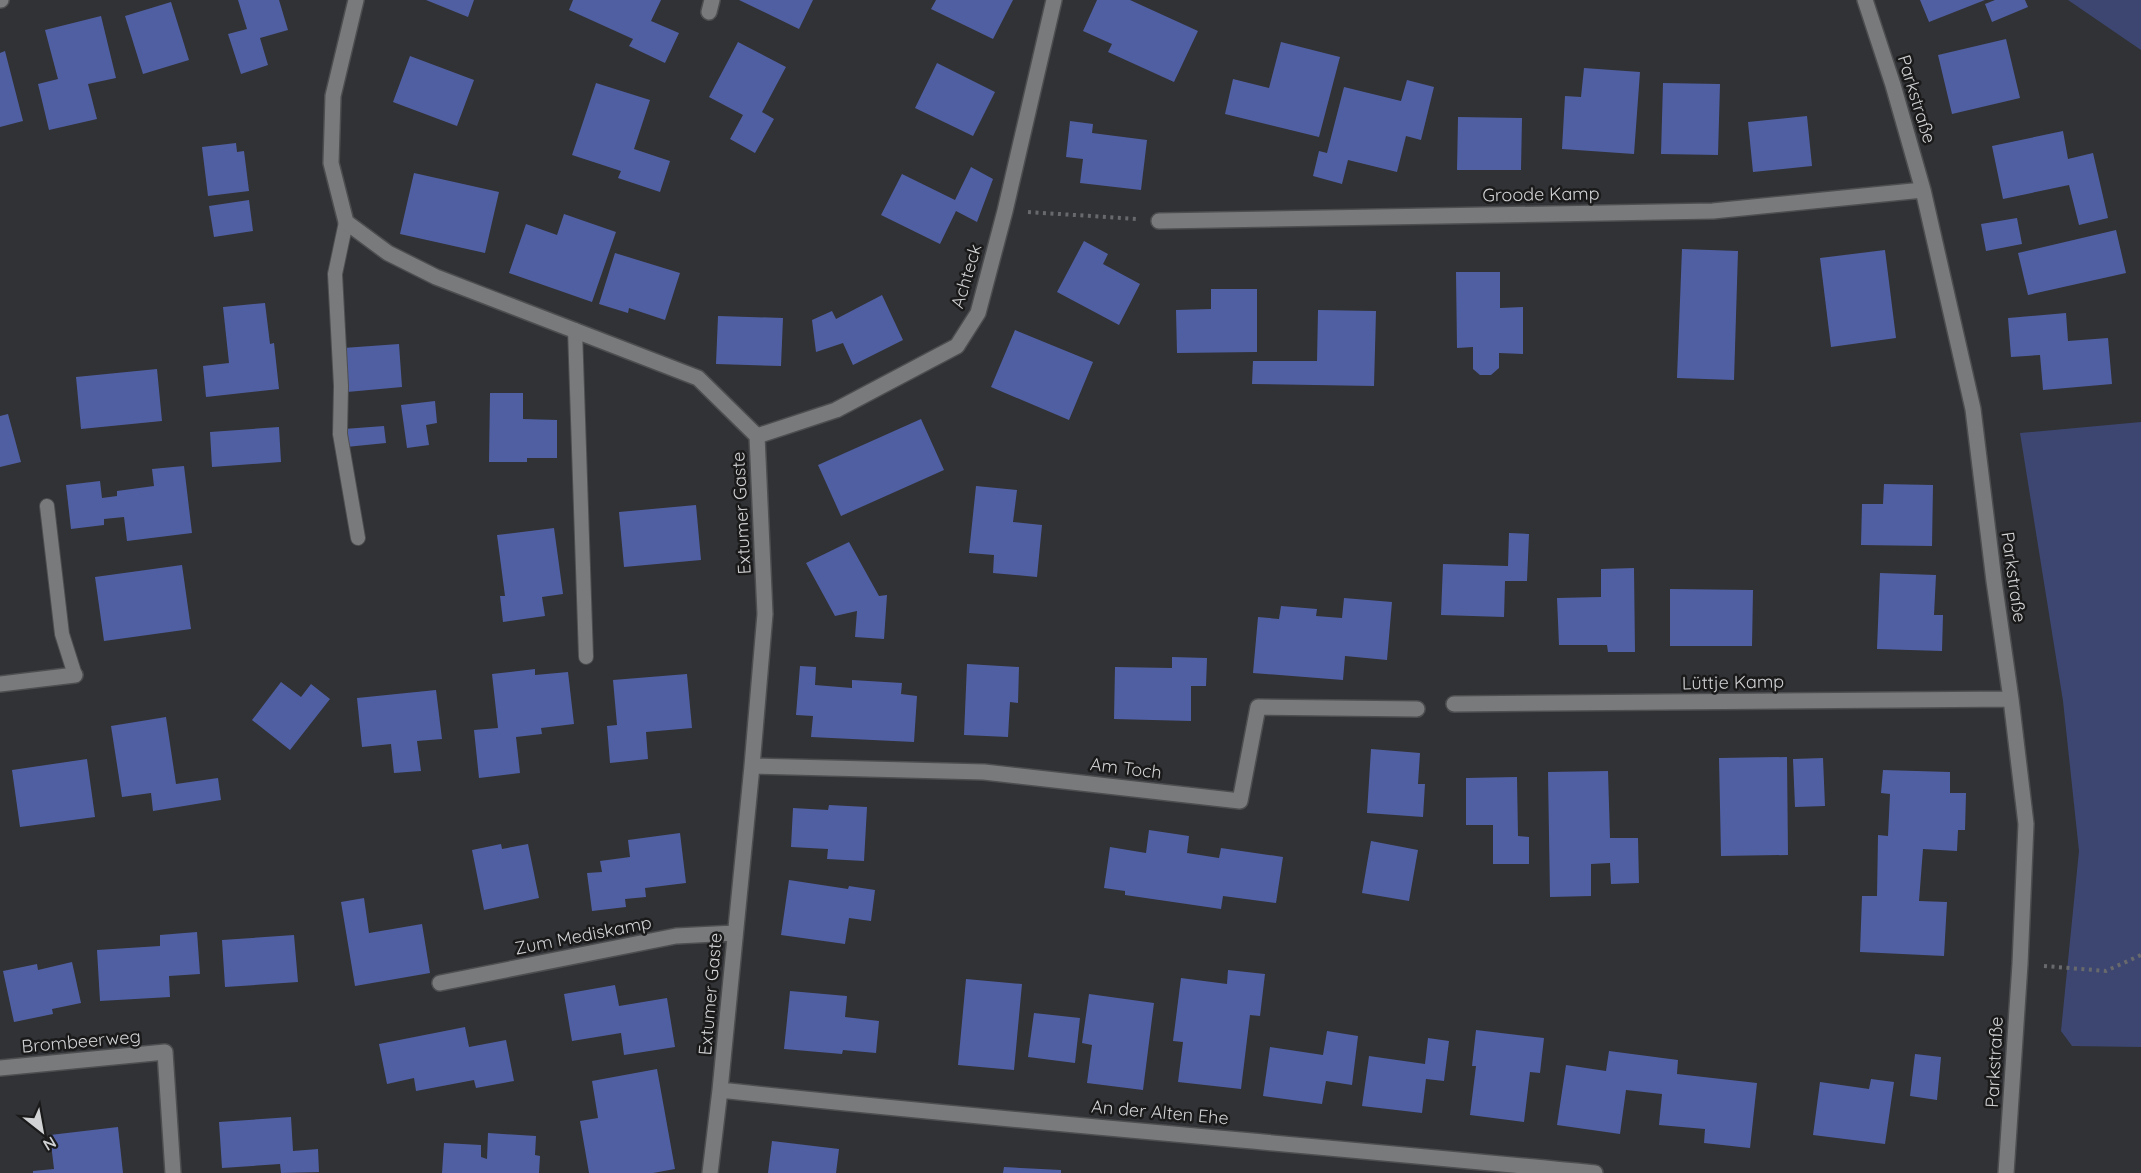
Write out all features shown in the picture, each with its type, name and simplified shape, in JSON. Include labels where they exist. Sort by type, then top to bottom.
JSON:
[{"type":"street","points":[[346,222],[331,163],[333,96],[356,0]]},
{"type":"street","name":"Achteck","points":[[757,436],[836,410],[957,346],[978,313],[1005,211],[1054,0]]},
{"type":"street","name":"Parkstraße","points":[[1865,0],[1893,85],[1923,190],[1973,409],[2011,699],[2026,824],[2020,964],[2006,1173]]},
{"type":"street","name":"Groode Kamp","points":[[1159,221],[1713,211],[1923,190]]},
{"type":"street","name":"Extumer Gaste","points":[[346,222],[388,253],[436,277],[698,378],[757,436],[765,614],[753,766],[710,1173]]},
{"type":"street","points":[[0,684],[75,675]]},
{"type":"street","name":"Lüttje Kamp","points":[[1454,704],[2011,699]]},
{"type":"street","name":"Am Toch","points":[[753,766],[984,772],[1240,801],[1258,707],[1417,709]]},
{"type":"street","name":"Zum Mediskamp","points":[[440,983],[676,936],[735,933]]},
{"type":"street","name":"Brombeerweg","points":[[0,1068],[165,1052],[173,1173]]},
{"type":"street","name":"An der Alten Ehe","points":[[720,1090],[894,1109],[1595,1173]]},
{"type":"lane","points":[[346,222],[335,274],[340,434],[358,538]]},
{"type":"lane","points":[[575,330],[586,657]]},
{"type":"lane","points":[[47,506],[62,634],[75,675]]},
{"type":"path","points":[[1005,211],[1159,221]]},
{"type":"path","points":[[2020,964],[2106,971],[2141,955]]},
{"type":"shaded area","points":[[2068,0],[2141,0],[2141,50]]},
{"type":"shaded area","points":[[2141,422],[2141,1047],[2072,1046],[2061,1031],[2079,851],[2063,701],[2020,433]]},
{"type":"building","points":[[238,0],[279,0],[288,30],[260,38],[268,65],[241,74],[228,34],[247,29]]},
{"type":"building","points":[[426,0],[474,0],[468,17]]},
{"type":"building","points":[[573,0],[661,0],[651,21],[679,33],[665,63],[629,46],[633,39],[569,10]]},
{"type":"building","points":[[739,0],[813,0],[799,29]]},
{"type":"building","points":[[936,0],[1013,0],[993,39],[931,9]]},
{"type":"building","points":[[1097,0],[1130,0],[1198,31],[1174,82],[1108,52],[1112,44],[1083,31]]},
{"type":"building","points":[[1920,0],[1985,0],[1929,22]]},
{"type":"building","points":[[1995,0],[2025,0],[2028,7],[1992,22],[1985,4]]},
{"type":"building","points":[[171,2],[189,60],[143,74],[125,16]]},
{"type":"building","points":[[101,16],[116,78],[88,84],[97,119],[49,130],[38,84],[58,79],[45,30]]},
{"type":"building","points":[[2006,39],[2020,98],[1952,114],[1938,55]]},
{"type":"building","points":[[738,42],[786,67],[762,112],[774,119],[755,153],[730,139],[743,115],[709,97]]},
{"type":"building","points":[[1281,42],[1340,57],[1319,137],[1225,114],[1233,79],[1269,88]]},
{"type":"building","points":[[5,51],[23,121],[0,127],[0,53]]},
{"type":"building","points":[[410,56],[474,80],[457,126],[393,102]]},
{"type":"building","points":[[937,63],[995,92],[973,136],[915,108]]},
{"type":"building","points":[[1584,68],[1640,72],[1634,154],[1562,149],[1565,96],[1581,97]]},
{"type":"building","points":[[1407,80],[1434,87],[1421,140],[1406,136],[1397,172],[1348,160],[1342,184],[1313,176],[1319,151],[1327,153],[1344,87],[1401,101]]},
{"type":"building","points":[[596,83],[650,100],[634,149],[670,161],[660,192],[618,178],[621,171],[572,155]]},
{"type":"building","points":[[1663,83],[1720,84],[1718,155],[1661,154]]},
{"type":"building","points":[[1807,116],[1812,166],[1753,172],[1748,122]]},
{"type":"building","points":[[1458,117],[1522,118],[1521,170],[1457,170]]},
{"type":"building","points":[[1070,121],[1093,124],[1092,133],[1147,140],[1141,190],[1080,183],[1083,159],[1066,157]]},
{"type":"building","points":[[2063,131],[2068,159],[2093,153],[2108,218],[2079,225],[2069,185],[2003,199],[1992,146]]},
{"type":"building","points":[[236,143],[237,152],[244,151],[249,191],[208,196],[202,147]]},
{"type":"building","points":[[971,167],[993,179],[977,222],[956,211],[940,244],[881,215],[902,174],[955,200]]},
{"type":"building","points":[[414,173],[499,192],[485,253],[400,234]]},
{"type":"building","points":[[249,200],[253,231],[214,237],[209,206]]},
{"type":"building","points":[[564,214],[616,232],[592,302],[509,273],[526,224],[557,235]]},
{"type":"building","points":[[2017,218],[2022,244],[1986,251],[1981,224]]},
{"type":"building","points":[[2116,230],[2126,273],[2028,295],[2018,253]]},
{"type":"building","points":[[1084,241],[1108,254],[1103,264],[1140,284],[1119,325],[1057,292]]},
{"type":"building","points":[[1682,249],[1738,251],[1734,380],[1677,378]]},
{"type":"building","points":[[1885,250],[1896,338],[1831,347],[1820,258]]},
{"type":"building","points":[[615,253],[680,273],[665,320],[629,308],[628,313],[599,304]]},
{"type":"building","points":[[1456,272],[1500,272],[1500,308],[1523,307],[1523,354],[1499,353],[1499,368],[1491,375],[1480,375],[1473,369],[1473,347],[1457,348]]},
{"type":"building","points":[[1211,289],[1257,289],[1257,352],[1177,353],[1176,310],[1211,309]]},
{"type":"building","points":[[882,295],[903,340],[853,365],[843,343],[816,352],[812,320],[832,311],[836,319]]},
{"type":"building","points":[[265,303],[270,344],[274,343],[279,389],[206,397],[203,366],[229,363],[223,307]]},
{"type":"building","points":[[1318,310],[1376,311],[1374,386],[1252,384],[1253,361],[1317,361]]},
{"type":"building","points":[[2066,313],[2068,341],[2108,338],[2112,384],[2043,390],[2040,355],[2011,357],[2008,318]]},
{"type":"building","points":[[718,316],[783,318],[781,366],[716,364]]},
{"type":"building","points":[[1015,330],[1093,362],[1069,420],[991,387]]},
{"type":"building","points":[[399,344],[402,387],[347,392],[343,348]]},
{"type":"building","points":[[157,369],[162,421],[81,429],[76,377]]},
{"type":"building","points":[[490,393],[523,393],[523,419],[557,420],[557,458],[527,458],[527,462],[489,462]]},
{"type":"building","points":[[435,401],[437,423],[426,425],[429,445],[407,448],[401,405]]},
{"type":"building","points":[[8,414],[21,462],[0,467],[0,416]]},
{"type":"building","points":[[921,419],[944,470],[841,516],[818,465]]},
{"type":"building","points":[[384,426],[386,443],[346,447],[344,429]]},
{"type":"building","points":[[279,427],[281,462],[212,467],[210,432]]},
{"type":"building","points":[[184,466],[192,533],[127,541],[124,517],[104,519],[104,525],[71,529],[66,485],[100,481],[102,498],[117,496],[117,491],[154,486],[152,469]]},
{"type":"building","points":[[1884,484],[1933,485],[1932,546],[1861,545],[1862,504],[1883,504]]},
{"type":"building","points":[[976,486],[1017,490],[1013,522],[1042,525],[1037,577],[993,573],[994,555],[969,553]]},
{"type":"building","points":[[696,505],[701,560],[624,567],[619,512]]},
{"type":"building","points":[[554,528],[563,594],[542,597],[545,616],[503,622],[500,596],[505,596],[497,535]]},
{"type":"building","points":[[1509,533],[1529,534],[1527,581],[1505,581],[1504,617],[1441,615],[1443,564],[1508,566]]},
{"type":"building","points":[[849,542],[879,596],[887,595],[884,639],[855,637],[857,611],[835,616],[806,563]]},
{"type":"building","points":[[182,565],[191,629],[104,641],[95,577]]},
{"type":"building","points":[[1634,568],[1635,652],[1608,652],[1607,645],[1559,645],[1557,598],[1601,597],[1601,569]]},
{"type":"building","points":[[1880,573],[1936,575],[1934,615],[1943,615],[1942,651],[1877,649]]},
{"type":"building","points":[[1670,589],[1753,590],[1752,646],[1670,646]]},
{"type":"building","points":[[1344,598],[1392,602],[1387,660],[1345,656],[1343,680],[1253,673],[1258,617],[1279,619],[1281,606],[1317,609],[1316,616],[1342,618]]},
{"type":"building","points":[[1172,657],[1207,658],[1206,686],[1191,686],[1191,721],[1114,719],[1115,667],[1172,668]]},
{"type":"building","points":[[967,664],[1019,667],[1018,703],[1010,702],[1008,737],[964,735]]},
{"type":"building","points":[[800,666],[816,667],[815,685],[852,688],[852,680],[902,683],[901,694],[917,696],[914,742],[811,737],[813,716],[796,715]]},
{"type":"building","points":[[535,669],[535,675],[568,672],[574,724],[541,728],[542,734],[516,737],[520,773],[479,778],[474,730],[498,728],[492,674]]},
{"type":"building","points":[[687,674],[692,728],[646,732],[648,759],[610,763],[607,726],[617,725],[613,680]]},
{"type":"building","points":[[281,682],[301,697],[311,684],[330,699],[290,750],[252,720]]},
{"type":"building","points":[[436,690],[442,739],[417,741],[421,771],[394,773],[391,744],[362,747],[357,698]]},
{"type":"building","points":[[166,717],[176,784],[218,778],[221,800],[153,811],[151,793],[122,797],[111,726]]},
{"type":"building","points":[[1371,749],[1420,753],[1418,784],[1425,784],[1423,817],[1367,813]]},
{"type":"building","points":[[1787,757],[1788,855],[1721,856],[1719,758]]},
{"type":"building","points":[[1823,758],[1825,806],[1795,807],[1793,759]]},
{"type":"building","points":[[87,759],[95,817],[20,827],[12,770]]},
{"type":"building","points":[[1883,770],[1950,772],[1950,793],[1966,793],[1965,830],[1958,830],[1957,851],[1923,849],[1919,901],[1947,902],[1944,956],[1860,952],[1862,896],[1877,896],[1878,835],[1888,836],[1890,794],[1881,793]]},
{"type":"building","points":[[1608,771],[1610,838],[1638,838],[1639,883],[1611,884],[1610,863],[1591,864],[1591,896],[1550,897],[1548,772]]},
{"type":"building","points":[[1517,777],[1518,836],[1529,837],[1529,864],[1493,864],[1493,825],[1466,825],[1466,778]]},
{"type":"building","points":[[829,805],[867,807],[864,861],[827,859],[828,849],[791,847],[793,808],[828,810]]},
{"type":"building","points":[[1149,830],[1189,836],[1187,853],[1219,858],[1221,848],[1283,857],[1276,903],[1223,896],[1221,909],[1125,895],[1125,891],[1104,888],[1110,847],[1146,853]]},
{"type":"building","points":[[680,833],[686,883],[645,888],[646,897],[625,899],[626,907],[592,911],[587,873],[602,872],[600,861],[630,857],[628,840]]},
{"type":"building","points":[[1371,841],[1418,850],[1409,901],[1362,893]]},
{"type":"building","points":[[501,844],[502,849],[528,844],[539,898],[484,910],[472,850]]},
{"type":"building","points":[[789,880],[848,889],[849,886],[875,890],[871,921],[849,918],[845,944],[781,935]]},
{"type":"building","points":[[364,898],[369,933],[422,924],[430,973],[355,986],[341,902]]},
{"type":"building","points":[[197,932],[200,974],[169,976],[170,997],[100,1001],[97,950],[160,946],[160,935]]},
{"type":"building","points":[[294,935],[298,982],[225,987],[222,940]]},
{"type":"building","points":[[72,962],[81,1003],[52,1009],[53,1014],[14,1022],[3,971],[37,964],[38,970]]},
{"type":"building","points":[[1228,970],[1265,974],[1260,1016],[1250,1015],[1241,1089],[1178,1082],[1183,1042],[1173,1041],[1181,978],[1227,984]]},
{"type":"building","points":[[966,979],[1022,984],[1014,1070],[958,1065]]},
{"type":"building","points":[[615,985],[619,1006],[667,998],[675,1047],[624,1055],[621,1033],[572,1041],[564,994]]},
{"type":"building","points":[[790,991],[847,996],[845,1017],[879,1021],[876,1053],[843,1050],[842,1054],[784,1049]]},
{"type":"building","points":[[1089,994],[1154,1003],[1143,1090],[1087,1083],[1092,1045],[1082,1043]]},
{"type":"building","points":[[1034,1013],[1080,1018],[1075,1063],[1028,1057]]},
{"type":"building","points":[[465,1027],[469,1047],[506,1040],[514,1081],[476,1088],[474,1080],[416,1091],[414,1078],[387,1084],[379,1044]]},
{"type":"building","points":[[1476,1030],[1544,1038],[1540,1073],[1530,1072],[1524,1122],[1470,1115],[1476,1066],[1472,1066]]},
{"type":"building","points":[[1327,1031],[1358,1036],[1352,1085],[1326,1081],[1322,1104],[1263,1096],[1270,1047],[1323,1055]]},
{"type":"building","points":[[1428,1038],[1449,1041],[1444,1081],[1426,1079],[1422,1113],[1362,1106],[1369,1056],[1425,1064]]},
{"type":"building","points":[[1609,1051],[1678,1060],[1677,1074],[1757,1083],[1750,1148],[1704,1143],[1705,1129],[1659,1125],[1662,1094],[1626,1090],[1620,1134],[1557,1125],[1566,1065],[1606,1071]]},
{"type":"building","points":[[1915,1054],[1941,1057],[1937,1100],[1910,1096]]},
{"type":"building","points":[[657,1069],[675,1169],[653,1173],[589,1173],[580,1121],[598,1118],[592,1081]]},
{"type":"building","points":[[1871,1079],[1894,1082],[1885,1144],[1813,1135],[1820,1082],[1869,1089]]},
{"type":"building","points":[[291,1117],[293,1151],[318,1149],[319,1172],[281,1173],[280,1164],[222,1168],[219,1122]]},
{"type":"building","points":[[118,1127],[123,1173],[33,1173],[33,1171],[54,1169],[50,1135]]},
{"type":"building","points":[[488,1133],[536,1136],[535,1155],[540,1156],[539,1173],[442,1173],[444,1143],[481,1145],[481,1157],[487,1159]]},
{"type":"building","points":[[772,1141],[839,1149],[836,1173],[768,1173]]},
{"type":"building","points":[[1004,1167],[1061,1170],[1061,1173],[1003,1173]]}]
